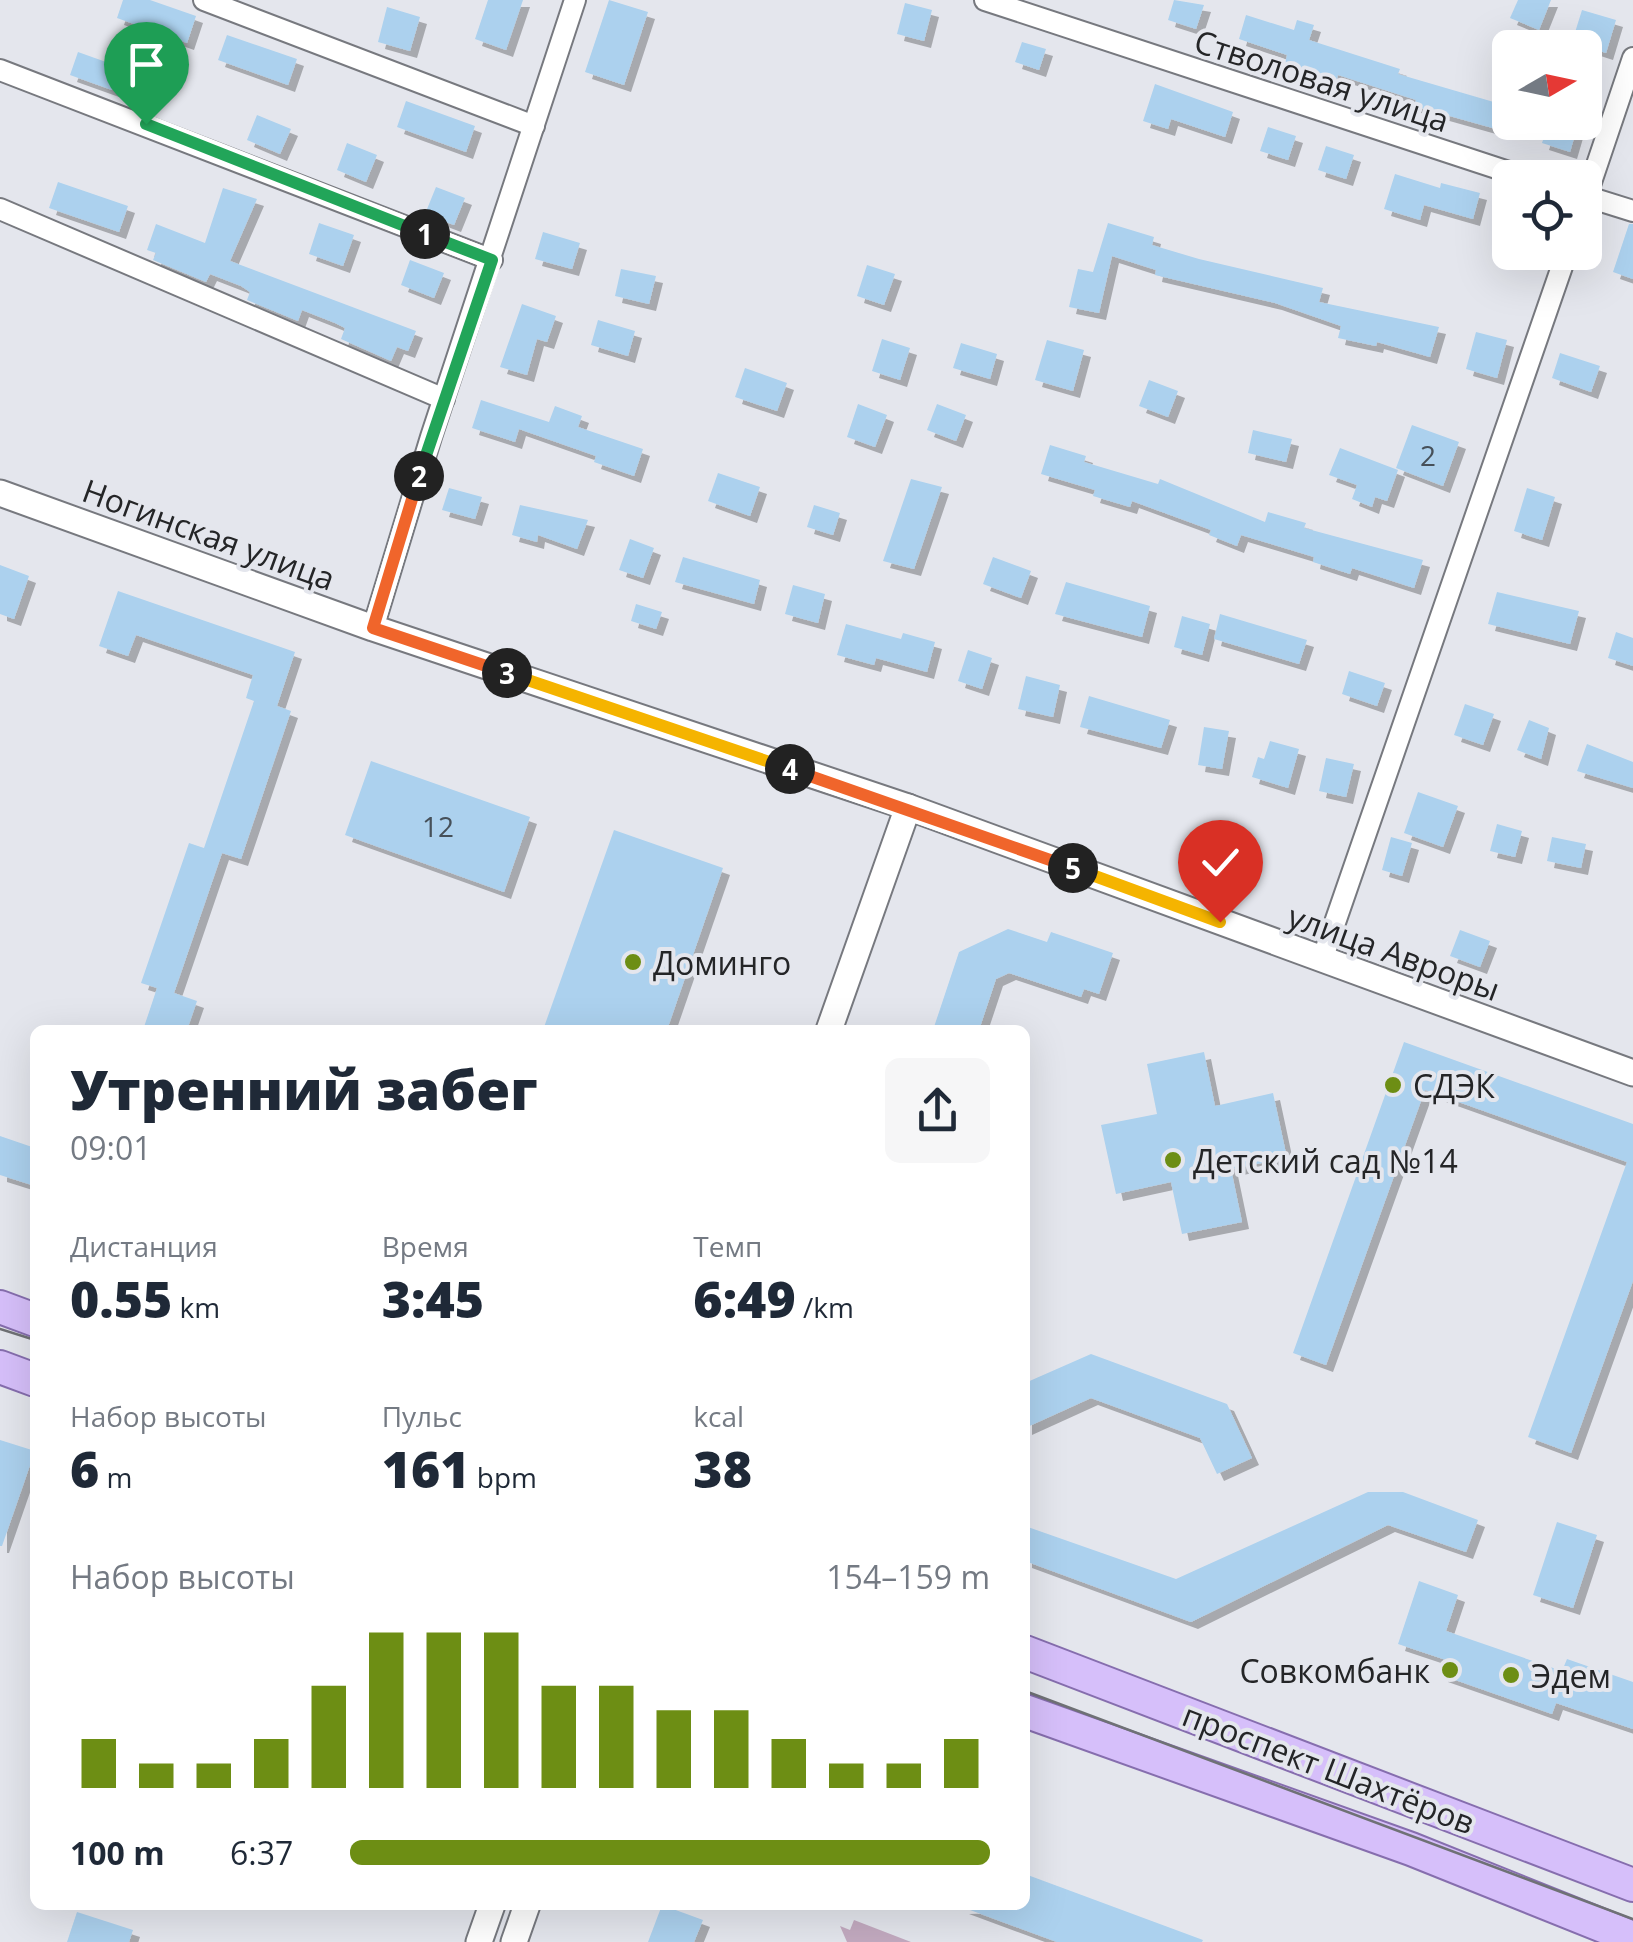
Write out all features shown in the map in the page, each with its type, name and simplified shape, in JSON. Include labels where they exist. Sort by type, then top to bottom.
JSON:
[{"type":"main road","points":[[0,1307],[30,1318]]},
{"type":"main road","points":[[0,1367],[30,1378]]},
{"type":"main road","name":"проспект Шахтёров","points":[[1030,1654],[1633,1884]]},
{"type":"main road","name":"проспект Шахтёров","points":[[1030,1713],[1411,1849],[1633,1938]]},
{"type":"street","points":[[204,0],[534,126]]},
{"type":"street","points":[[373,628],[574,0]]},
{"type":"street","name":"Стволовая улица","points":[[985,0],[1492,167]]},
{"type":"street","points":[[1598,160],[1633,58]]},
{"type":"street","points":[[0,70],[492,260]]},
{"type":"street","points":[[1602,203],[1633,211]]},
{"type":"street","points":[[0,209],[444,399]]},
{"type":"street","points":[[1322,960],[1561,270]]},
{"type":"street","name":"Ногинская улица","points":[[0,493],[373,628],[908,807]]},
{"type":"street","points":[[831,1025],[908,807]]},
{"type":"street","name":"улица Авроры","points":[[908,807],[1633,1073]]},
{"type":"street","points":[[479,1942],[490,1910]]},
{"type":"street","points":[[514,1942],[525,1910]]},
{"type":"shaded area","points":[[854,1920],[911,1942],[847,1942],[840,1926],[850,1930]]},
{"type":"building","points":[[123,0],[150,0],[196,16],[187,43],[117,18]]},
{"type":"building","points":[[488,0],[523,0],[506,50],[475,39]]},
{"type":"building","points":[[609,0],[648,12],[624,85],[585,72]]},
{"type":"building","points":[[1174,0],[1204,5],[1196,29],[1168,20]]},
{"type":"building","points":[[1518,0],[1551,0],[1539,30],[1510,18]]},
{"type":"building","points":[[905,3],[932,10],[924,41],[897,34]]},
{"type":"building","points":[[387,7],[420,17],[410,51],[378,42]]},
{"type":"building","points":[[1582,10],[1616,20],[1606,53],[1602,52],[1602,30],[1576,30]]},
{"type":"building","points":[[1246,15],[1294,30],[1297,20],[1314,25],[1309,40],[1400,69],[1398,74],[1492,101],[1492,128],[1414,106],[1416,100],[1338,75],[1337,79],[1285,64],[1287,55],[1239,39]]},
{"type":"building","points":[[227,35],[297,59],[288,85],[218,60]]},
{"type":"building","points":[[1022,42],[1046,49],[1039,70],[1015,62]]},
{"type":"building","points":[[78,52],[120,67],[112,90],[70,75]]},
{"type":"building","points":[[1155,84],[1233,112],[1225,137],[1171,119],[1168,129],[1143,121]]},
{"type":"building","points":[[406,101],[475,126],[466,152],[397,127]]},
{"type":"building","points":[[257,115],[291,129],[280,154],[247,140]]},
{"type":"building","points":[[1268,127],[1296,136],[1288,160],[1260,151]]},
{"type":"building","points":[[1543,140],[1574,140],[1570,152],[1542,143]]},
{"type":"building","points":[[347,143],[377,155],[366,182],[337,170]]},
{"type":"building","points":[[1326,146],[1354,155],[1346,179],[1318,170]]},
{"type":"building","points":[[1395,174],[1440,188],[1441,183],[1480,193],[1473,219],[1424,205],[1420,220],[1384,209]]},
{"type":"building","points":[[58,182],[128,206],[119,232],[49,208]]},
{"type":"building","points":[[436,187],[465,198],[454,225],[425,214]]},
{"type":"building","points":[[223,188],[257,199],[230,261],[416,331],[408,351],[397,347],[391,361],[341,339],[345,328],[335,323],[302,310],[298,321],[247,300],[250,292],[241,286],[210,274],[206,282],[153,260],[156,253],[147,250],[156,224],[205,243]]},
{"type":"building","points":[[319,223],[354,235],[343,266],[309,254]]},
{"type":"building","points":[[1108,223],[1154,237],[1152,245],[1323,288],[1319,302],[1439,327],[1430,357],[1377,342],[1376,346],[1338,338],[1341,326],[1275,303],[1155,275],[1156,270],[1112,256],[1099,313],[1069,307],[1078,269],[1093,272]]},
{"type":"building","points":[[1629,224],[1633,224],[1633,279],[1613,272]]},
{"type":"building","points":[[543,232],[580,243],[572,269],[535,259]]},
{"type":"building","points":[[410,260],[444,273],[434,298],[401,285]]},
{"type":"building","points":[[867,265],[895,274],[884,305],[857,296]]},
{"type":"building","points":[[621,269],[656,276],[649,304],[615,296]]},
{"type":"building","points":[[522,304],[556,316],[547,342],[537,339],[527,375],[500,367]]},
{"type":"building","points":[[598,320],[635,331],[628,356],[591,345]]},
{"type":"building","points":[[1476,332],[1507,340],[1497,378],[1466,369]]},
{"type":"building","points":[[882,339],[910,348],[900,380],[872,371]]},
{"type":"building","points":[[1047,340],[1084,350],[1073,391],[1035,380]]},
{"type":"building","points":[[961,343],[997,354],[990,379],[953,368]]},
{"type":"building","points":[[1560,353],[1600,366],[1591,392],[1552,378]]},
{"type":"building","points":[[745,368],[787,383],[777,411],[735,397]]},
{"type":"building","points":[[1149,380],[1178,391],[1168,417],[1139,406]]},
{"type":"building","points":[[481,400],[549,422],[555,406],[582,416],[578,427],[643,449],[634,476],[594,462],[596,456],[519,429],[515,442],[472,428]]},
{"type":"building","points":[[858,404],[887,415],[875,447],[847,437]]},
{"type":"building","points":[[937,404],[966,415],[956,441],[927,430]]},
{"type":"building","points":[[1412,425],[1459,442],[1443,486],[1396,468]]},
{"type":"building","points":[[1253,430],[1292,439],[1286,462],[1248,453]]},
{"type":"building","points":[[1050,445],[1086,456],[1084,462],[1158,484],[1160,479],[1265,522],[1268,512],[1306,523],[1304,528],[1423,560],[1414,588],[1352,568],[1350,574],[1313,562],[1314,557],[1241,535],[1237,546],[1209,535],[1211,530],[1132,501],[1130,507],[1093,496],[1095,490],[1041,474]]},
{"type":"building","points":[[1340,448],[1398,470],[1387,501],[1375,497],[1372,507],[1352,499],[1357,485],[1329,475]]},
{"type":"building","points":[[718,473],[760,487],[750,516],[708,501]]},
{"type":"building","points":[[911,479],[942,487],[914,569],[883,561]]},
{"type":"building","points":[[449,488],[482,497],[475,519],[442,510]]},
{"type":"building","points":[[1527,488],[1555,497],[1542,540],[1514,531]]},
{"type":"building","points":[[520,505],[588,520],[577,549],[538,535],[537,542],[512,535]]},
{"type":"building","points":[[814,505],[840,513],[833,535],[807,527]]},
{"type":"building","points":[[630,539],[654,548],[643,578],[619,570]]},
{"type":"building","points":[[683,557],[760,580],[754,604],[675,582]]},
{"type":"building","points":[[993,557],[1031,571],[1021,598],[983,584]]},
{"type":"building","points":[[0,565],[29,576],[14,619],[0,614]]},
{"type":"building","points":[[1066,582],[1150,606],[1142,637],[1055,614]]},
{"type":"building","points":[[793,585],[825,594],[818,623],[785,614]]},
{"type":"building","points":[[118,591],[295,652],[277,706],[291,711],[241,859],[222,853],[174,993],[197,1001],[189,1025],[145,1025],[157,988],[141,983],[189,843],[204,848],[254,701],[246,698],[253,675],[136,635],[128,656],[99,646]]},
{"type":"building","points":[[1497,592],[1579,611],[1570,644],[1488,624]]},
{"type":"building","points":[[636,604],[662,612],[656,629],[631,621]]},
{"type":"building","points":[[1220,614],[1307,640],[1299,664],[1214,639]]},
{"type":"building","points":[[1182,616],[1210,624],[1202,655],[1174,647]]},
{"type":"building","points":[[846,624],[901,639],[903,633],[935,642],[927,672],[876,658],[874,665],[837,655]]},
{"type":"building","points":[[1616,632],[1633,638],[1633,666],[1608,658]]},
{"type":"building","points":[[968,650],[992,658],[982,689],[958,681]]},
{"type":"building","points":[[1349,671],[1385,683],[1377,706],[1342,694]]},
{"type":"building","points":[[1026,676],[1060,685],[1053,717],[1018,709]]},
{"type":"building","points":[[1089,696],[1170,720],[1161,748],[1080,727]]},
{"type":"building","points":[[1465,704],[1494,714],[1483,745],[1454,735]]},
{"type":"building","points":[[1529,720],[1549,728],[1541,759],[1517,750]]},
{"type":"building","points":[[1204,727],[1229,731],[1222,769],[1198,765]]},
{"type":"building","points":[[1270,741],[1299,749],[1288,788],[1252,777],[1258,757],[1264,759]]},
{"type":"building","points":[[1587,744],[1633,762],[1633,788],[1577,771]]},
{"type":"building","points":[[1326,758],[1354,764],[1346,797],[1319,791]]},
{"type":"building","points":[[371,761],[530,817],[504,892],[345,835]]},
{"type":"building","points":[[1418,792],[1458,806],[1443,847],[1404,833]]},
{"type":"building","points":[[1497,824],[1522,831],[1515,857],[1490,851]]},
{"type":"building","points":[[614,830],[723,868],[669,1025],[545,1025]]},
{"type":"building","points":[[1391,837],[1412,843],[1402,876],[1382,870]]},
{"type":"building","points":[[1552,837],[1586,844],[1581,868],[1547,861]]},
{"type":"building","points":[[1008,929],[1047,942],[1051,932],[1113,953],[1099,994],[1084,989],[1081,997],[1009,973],[996,979],[981,1025],[935,1025],[959,952]]},
{"type":"building","points":[[1460,930],[1490,941],[1480,967],[1450,956]]},
{"type":"building","points":[[1404,1042],[1633,1124],[1633,1281],[1571,1453],[1528,1437],[1627,1162],[1425,1090],[1326,1365],[1293,1353]]},
{"type":"building","points":[[1204,1052],[1215,1106],[1273,1093],[1287,1158],[1231,1169],[1242,1222],[1182,1234],[1171,1182],[1116,1194],[1101,1125],[1157,1114],[1147,1064]]},
{"type":"building","points":[[0,1136],[30,1146],[30,1184],[0,1175]]},
{"type":"building","points":[[1091,1354],[1227,1404],[1252,1458],[1217,1474],[1200,1438],[1091,1398],[1030,1426],[1030,1381]]},
{"type":"building","points":[[0,1440],[30,1449],[30,1465],[0,1546]]},
{"type":"building","points":[[1368,1492],[1403,1492],[1478,1520],[1466,1552],[1388,1525],[1191,1622],[1030,1563],[1030,1528],[1176,1579]]},
{"type":"building","points":[[1557,1522],[1597,1535],[1573,1608],[1533,1595]]},
{"type":"building","points":[[1419,1581],[1458,1595],[1446,1631],[1562,1671],[1567,1659],[1633,1682],[1633,1729],[1556,1703],[1552,1714],[1441,1675],[1446,1660],[1398,1644]]},
{"type":"building","points":[[1030,1876],[1203,1940],[1202,1942],[1057,1942],[970,1910],[1030,1910]]},
{"type":"building","points":[[660,1910],[676,1910],[703,1920],[694,1942],[648,1942]]},
{"type":"building","points":[[77,1912],[133,1930],[129,1942],[67,1942]]},
{"type":"tram line","points":[[0,1329],[30,1338]]},
{"type":"tram line","points":[[1030,1693],[1633,1919]]},
{"type":"place","name":"Доминго","points":[[633,962]]},
{"type":"place","name":"СДЭК","points":[[1393,1085]]},
{"type":"place","name":"Детский сад №14","points":[[1173,1160]]},
{"type":"place","name":"Совкомбанк","points":[[1450,1670]]},
{"type":"place","name":"Эдем","points":[[1511,1675]]},
{"type":"route","points":[[146,124],[492,260],[431,436],[373,628],[908,807],[1220,922]]}]
